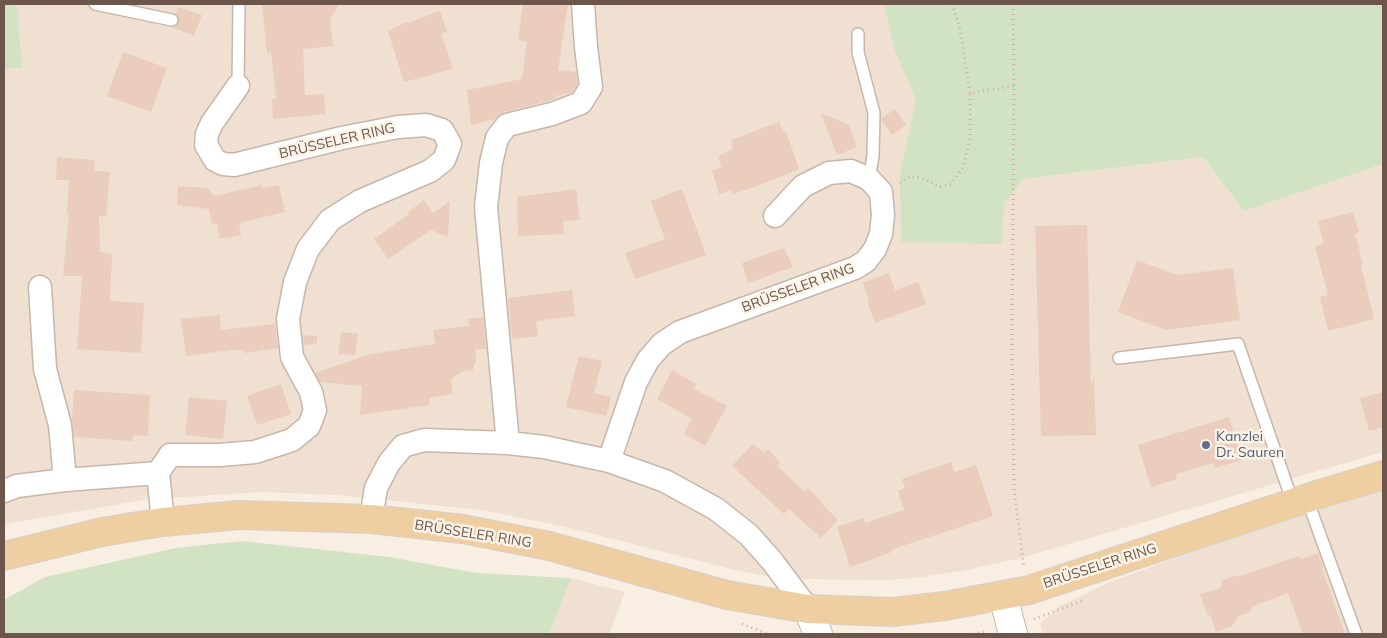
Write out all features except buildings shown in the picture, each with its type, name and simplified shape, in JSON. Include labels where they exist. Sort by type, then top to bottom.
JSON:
[{"type":"main road","name":"BRÜSSELER RING","points":[[4,556],[102,532],[163,522],[239,516],[371,519],[463,529],[549,546],[727,595],[808,609],[892,612],[945,606],[1003,596],[1044,585],[1383,475]]},
{"type":"street","points":[[508,442],[486,207],[491,163],[497,138],[507,125],[552,114],[581,103],[591,87],[583,4]]},
{"type":"street","name":"BRÜSSELER RING","points":[[158,473],[170,455],[255,452],[292,440],[309,426],[315,410],[311,392],[292,357],[288,319],[295,282],[308,250],[330,220],[360,202],[430,171],[444,160],[450,144],[442,130],[426,125],[398,127],[342,138],[234,165],[223,164],[216,160],[206,146],[207,134],[212,123],[238,86]]},
{"type":"street","points":[[775,216],[803,186],[829,173],[851,171],[869,180]]},
{"type":"street","name":"BRÜSSELER RING","points":[[609,461],[636,382],[648,360],[662,344],[680,332],[855,268],[866,261],[876,248],[881,234],[884,215],[881,192],[869,180]]},
{"type":"street","points":[[40,287],[44,370],[60,425],[65,480]]},
{"type":"street","points":[[371,519],[376,488],[388,463],[403,446],[424,440],[508,442],[544,447],[609,461],[665,481],[716,509],[749,535],[772,561],[808,609],[818,634]]},
{"type":"street","points":[[4,491],[17,486],[65,480],[158,473],[163,522]]},
{"type":"street","points":[[1000,633],[1003,596]]},
{"type":"lane","points":[[95,4],[172,20]]},
{"type":"lane","points":[[238,86],[239,4]]},
{"type":"lane","points":[[858,34],[858,52],[874,113],[873,156],[869,180]]},
{"type":"lane","points":[[1119,358],[1238,344],[1300,501],[1356,634]]},
{"type":"path","points":[[926,179],[938,187],[951,184],[963,167],[970,138],[970,93],[960,29],[952,4]]},
{"type":"path","points":[[1013,4],[1012,336],[1014,489],[1024,564]]},
{"type":"path","points":[[970,93],[1014,86]]},
{"type":"path","points":[[973,634],[1000,633]]},
{"type":"shaded area","points":[[4,4],[884,4],[893,46],[916,101],[900,173],[1004,204],[1023,179],[1203,157],[1244,211],[1383,164],[1383,452],[1021,558],[916,578],[886,580],[806,579],[767,576],[739,571],[562,526],[482,510],[336,495],[263,492],[149,499],[4,524]]},
{"type":"shaded area","points":[[1383,489],[1383,634],[1043,634],[1040,624],[1060,606],[1110,582],[1220,542]]},
{"type":"shaded area","points":[[571,578],[625,592],[609,634],[549,634]]},
{"type":"green space","points":[[4,4],[17,4],[22,68],[4,69]]},
{"type":"green space","points":[[884,4],[1383,4],[1383,164],[1244,211],[1203,157],[1023,179],[1004,204],[1002,244],[901,242],[900,173],[916,101],[893,46]]},
{"type":"green space","points":[[242,541],[389,557],[476,573],[571,578],[549,634],[4,634],[4,600],[45,577],[176,548]]},
{"type":"place","name":"Kanzlei Dr. Sauren","points":[[1206,445]]}]
